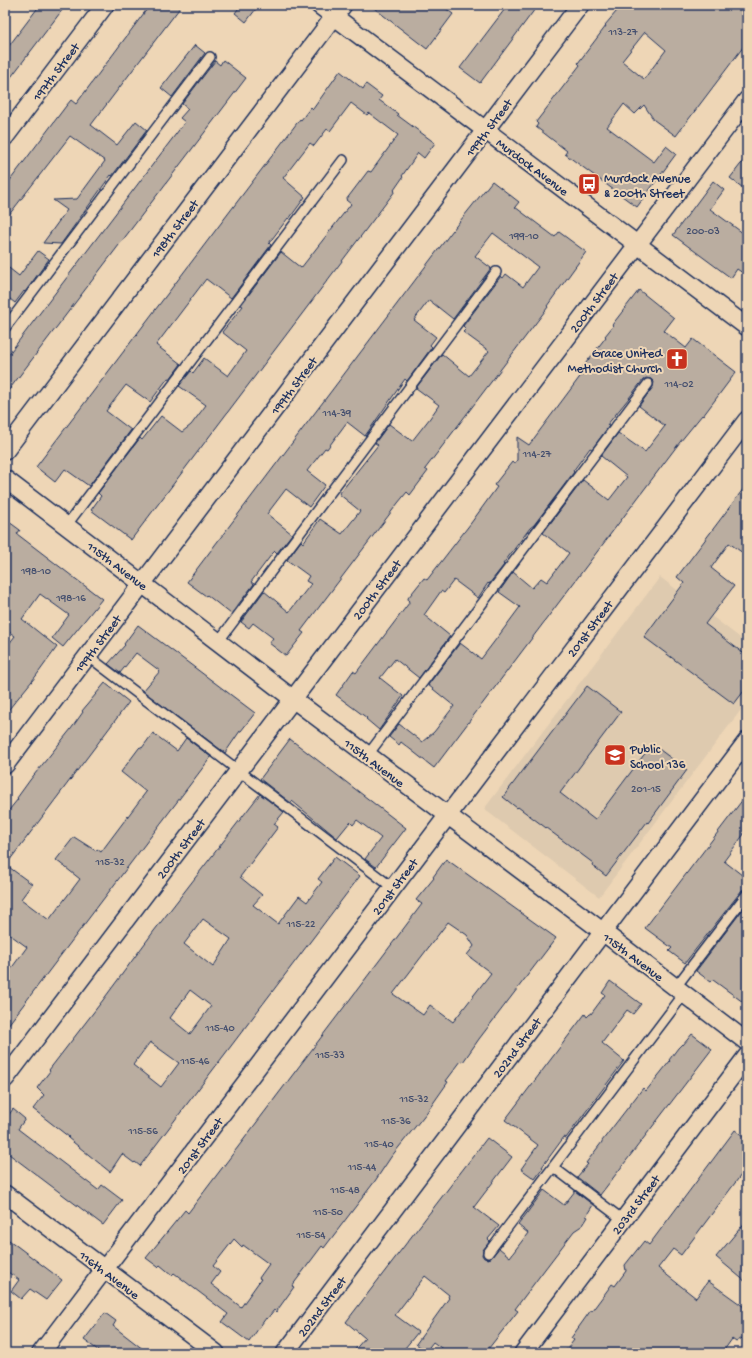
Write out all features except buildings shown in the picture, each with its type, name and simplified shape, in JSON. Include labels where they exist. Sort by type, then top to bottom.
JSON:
[{"type":"street","name":"197th Street","points":[[5,137],[105,5]]},
{"type":"street","name":"Murdock Avenue","points":[[319,5],[338,11],[486,130],[747,327]]},
{"type":"street","name":"199th Street","points":[[5,765],[580,5]]},
{"type":"street","name":"198th Street","points":[[5,451],[338,11]]},
{"type":"street","name":"200th Street","points":[[5,1079],[747,100]]},
{"type":"street","name":"201st Street","points":[[41,1353],[747,420]]},
{"type":"street","name":"115th Avenue","points":[[5,479],[367,756],[448,815],[747,1042]]},
{"type":"street","name":"202nd Street","points":[[285,1353],[747,742]]},
{"type":"street","name":"203rd Street","points":[[523,1353],[747,1056]]},
{"type":"street","name":"116th Avenue","points":[[5,1194],[216,1353]]},
{"type":"lane","points":[[5,328],[210,57]]},
{"type":"lane","points":[[66,526],[343,160]]},
{"type":"lane","points":[[218,642],[496,272]]},
{"type":"lane","points":[[367,756],[648,384]]},
{"type":"lane","points":[[88,656],[393,888]]},
{"type":"lane","points":[[488,1253],[553,1167],[680,991],[747,894]]},
{"type":"lane","points":[[553,1167],[623,1220]]},
{"type":"shaded area","name":"Public School 136","points":[[660,577],[747,643],[747,702],[599,897],[484,809]]},
{"type":"place","name":"Murdock Avenue & 200th Street","points":[[589,184]]},
{"type":"place","name":"Grace United Methodist Church","points":[[677,359]]},
{"type":"place","name":"Public School 136","points":[[615,755]]}]
